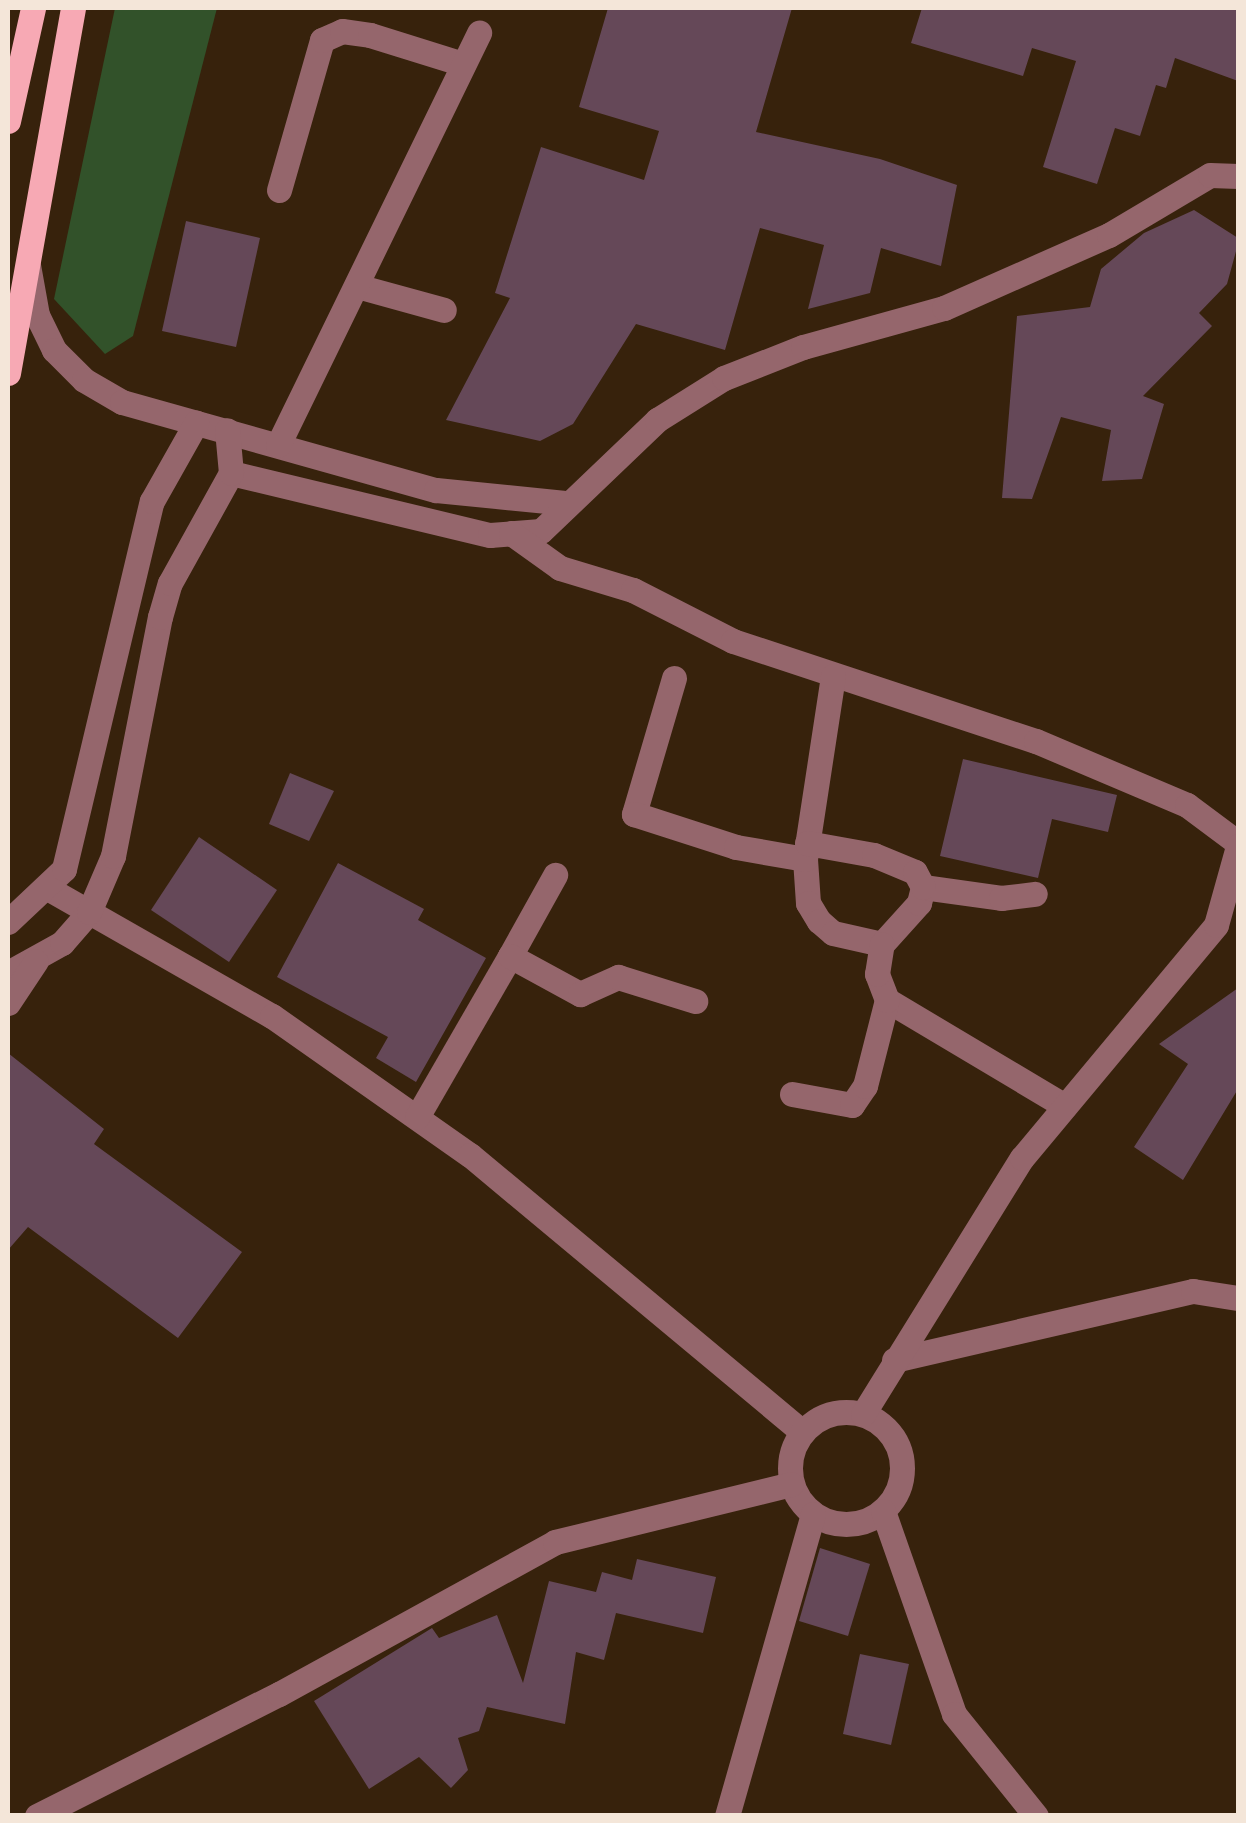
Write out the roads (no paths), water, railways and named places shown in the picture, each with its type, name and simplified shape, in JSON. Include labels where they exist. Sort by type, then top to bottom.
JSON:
[{"type":"main road","points":[[8,121],[32,8]]},
{"type":"main road","points":[[8,373],[73,8]]},
{"type":"street","points":[[279,190],[322,40],[342,31],[370,35],[463,64]]},
{"type":"street","points":[[278,446],[479,32]]},
{"type":"street","points":[[232,473],[378,512],[490,535],[541,531],[656,420],[724,378],[803,347],[944,308],[1109,235],[1210,176],[1238,176]]},
{"type":"street","points":[[28,266],[36,315],[54,350],[84,380],[122,402],[436,490],[566,503]]},
{"type":"street","points":[[357,286],[444,310]]},
{"type":"street","points":[[8,922],[49,889],[76,835],[152,501],[196,423]]},
{"type":"street","points":[[8,1003],[36,960],[89,912],[113,856],[170,582],[232,473],[227,430]]},
{"type":"street","points":[[511,533],[560,568],[633,590],[733,642],[1036,741],[1188,805],[1238,845],[1216,925],[1022,1158],[863,1414]]},
{"type":"street","points":[[833,676],[806,851],[808,903],[819,921],[833,933],[882,944]]},
{"type":"street","points":[[674,678],[634,814],[736,847],[874,855],[915,872],[923,887],[920,902],[882,944],[878,974],[887,1000],[865,1086],[852,1106],[792,1094]]},
{"type":"street","points":[[416,1117],[555,875]]},
{"type":"street","points":[[923,887],[1001,898],[1035,894]]},
{"type":"street","points":[[49,889],[272,1016],[416,1117],[802,1432]]},
{"type":"street","points":[[510,956],[580,994],[618,977],[694,1001]]},
{"type":"street","points":[[8,973],[36,960]]},
{"type":"street","points":[[887,1000],[1065,1106]]},
{"type":"street","points":[[894,1360],[1194,1292],[1238,1298]]},
{"type":"street","points":[[833,1412],[863,1414],[885,1426],[902,1460],[901,1478],[883,1511],[848,1524],[813,1514],[791,1484],[793,1448],[802,1432],[833,1412]]},
{"type":"street","points":[[37,1816],[59,1809],[279,1694],[555,1542],[791,1484]]},
{"type":"street","points":[[883,1511],[954,1714],[1036,1816]]},
{"type":"street","points":[[727,1816],[813,1514]]}]
